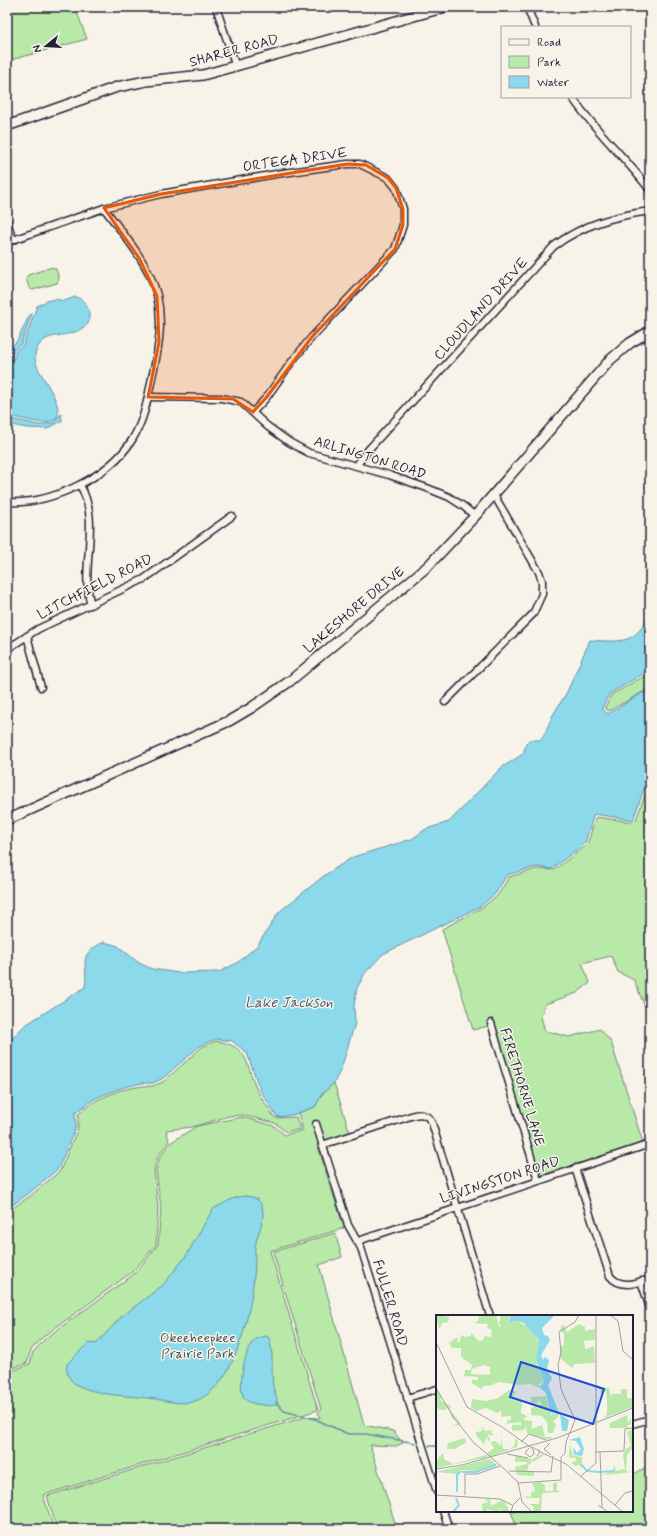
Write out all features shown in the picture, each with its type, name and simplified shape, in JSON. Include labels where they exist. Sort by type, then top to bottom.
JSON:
[{"type":"street","points":[[216,7],[236,67]]},
{"type":"street","name":"SHARER ROAD","points":[[7,126],[131,83],[188,78],[236,67],[446,7]]},
{"type":"street","points":[[527,7],[535,26]]},
{"type":"street","points":[[573,98],[590,121],[627,161],[650,190]]},
{"type":"street","name":"ORTEGA DRIVE","points":[[10,241],[104,208],[161,194],[347,164],[366,165],[394,184],[400,197],[404,216],[401,234],[395,249],[312,337],[293,360],[266,398],[253,412]]},
{"type":"street","points":[[7,502],[46,498],[80,485],[103,469],[132,440],[144,414],[159,342],[160,315],[157,296],[154,284],[139,258],[104,208]]},
{"type":"street","name":"CLOUDLAND DRIVE","points":[[357,465],[368,450],[554,246],[567,237],[592,224],[612,217],[650,211]]},
{"type":"street","points":[[7,221],[10,241]]},
{"type":"street","name":"LAKESHORE DRIVE","points":[[7,820],[202,733],[251,708],[295,676],[406,585],[449,544],[494,495],[610,360],[630,343],[650,331]]},
{"type":"street","name":"ARLINGTON ROAD","points":[[148,397],[233,399],[241,402],[267,426],[301,449],[319,456],[357,465],[389,475],[449,497],[475,516]]},
{"type":"street","points":[[80,485],[90,509],[91,532],[87,581],[91,605]]},
{"type":"street","points":[[445,702],[522,626],[536,609],[542,594],[542,581],[539,572],[494,495]]},
{"type":"street","name":"LITCHFIELD ROAD","points":[[7,648],[27,636],[144,579],[232,516]]},
{"type":"street","points":[[27,636],[41,687]]},
{"type":"street","name":"FIRETHORNE LANE","points":[[491,1023],[538,1180]]},
{"type":"street","points":[[322,1145],[414,1115],[425,1114],[432,1123],[490,1315]]},
{"type":"street","name":"FULLER ROAD","points":[[316,1124],[348,1225],[358,1241],[436,1489]]},
{"type":"street","name":"LIVINGSTON ROAD","points":[[358,1241],[458,1206],[650,1144]]},
{"type":"street","points":[[575,1168],[610,1276],[615,1281],[622,1283],[650,1279]]},
{"type":"street","points":[[641,1281],[650,1308]]},
{"type":"street","points":[[407,1398],[436,1389]]},
{"type":"street","points":[[633,1424],[650,1418]]},
{"type":"street","points":[[443,1512],[449,1529]]},
{"type":"highlighted area","points":[[347,164],[366,165],[388,178],[396,188],[403,209],[403,225],[395,249],[312,337],[266,398],[253,412],[233,399],[148,397],[159,342],[157,296],[139,258],[104,208],[161,194]]},
{"type":"green space","points":[[7,7],[75,7],[87,39],[7,61]]},
{"type":"green space","points":[[52,267],[56,269],[59,279],[57,283],[33,290],[29,288],[26,278],[28,275]]},
{"type":"green space","points":[[650,673],[650,688],[609,711],[605,708],[611,695]]},
{"type":"green space","points":[[649,783],[650,1019],[634,980],[618,972],[611,956],[582,963],[590,983],[577,993],[545,1004],[541,1017],[545,1031],[569,1037],[600,1029],[611,1042],[643,1143],[540,1176],[493,1019],[487,1021],[488,1026],[473,1030],[442,929],[483,907],[498,895],[509,877],[536,869],[554,870],[587,845],[596,817],[632,822],[636,820]]},
{"type":"green space","points":[[216,1041],[236,1047],[241,1052],[258,1092],[275,1118],[296,1117],[300,1129],[286,1132],[275,1123],[242,1115],[229,1116],[192,1127],[166,1130],[169,1141],[158,1156],[154,1170],[158,1208],[156,1245],[132,1272],[44,1336],[31,1350],[27,1363],[8,1370],[7,1212],[30,1196],[60,1171],[78,1128],[78,1114],[97,1100],[121,1090],[142,1086],[153,1086],[163,1082],[202,1047]]},
{"type":"green space","name":"Okeeheepkee Prairie Park","points":[[334,1083],[350,1133],[317,1144],[344,1228],[270,1251],[318,1410],[43,1495],[54,1529],[7,1529],[7,1373],[30,1364],[33,1352],[46,1338],[134,1274],[158,1245],[161,1208],[156,1170],[160,1157],[170,1143],[197,1126],[242,1117],[274,1126],[285,1135],[303,1130],[298,1113],[315,1107],[322,1094]]},
{"type":"green space","points":[[335,1233],[342,1257],[319,1265],[364,1425],[393,1431],[403,1443],[396,1446],[370,1445],[397,1529],[57,1529],[47,1496],[305,1417],[320,1418],[318,1413],[321,1409],[273,1252]]},
{"type":"green space","points":[[650,1465],[650,1529],[517,1529],[511,1512],[633,1512],[633,1474]]},
{"type":"water","points":[[75,297],[83,301],[88,308],[88,324],[70,334],[54,336],[44,340],[35,353],[37,366],[56,402],[58,411],[57,418],[50,422],[37,422],[7,415],[7,363],[15,357],[15,352],[23,345],[37,306],[46,301],[55,299],[64,301]]},
{"type":"water","points":[[32,313],[21,344],[13,351],[12,356],[7,360],[7,351],[17,341]]},
{"type":"water","points":[[61,414],[62,421],[47,429],[27,428],[7,424],[7,418],[39,425],[53,423]]},
{"type":"water","name":"Lake Jackson","points":[[650,613],[650,670],[609,694],[602,709],[608,714],[642,693],[650,691],[650,701],[648,702],[650,706],[650,779],[648,778],[633,820],[594,814],[585,843],[552,869],[536,867],[507,875],[496,893],[481,906],[383,954],[365,973],[357,988],[354,1006],[355,1023],[341,1069],[334,1083],[322,1094],[315,1107],[292,1115],[277,1117],[260,1090],[247,1053],[232,1041],[216,1039],[201,1045],[162,1079],[153,1083],[142,1083],[121,1088],[96,1098],[75,1113],[76,1127],[58,1169],[7,1209],[7,1044],[24,1026],[85,987],[85,961],[89,952],[104,942],[118,946],[139,963],[152,969],[179,973],[219,972],[237,963],[257,946],[279,912],[325,875],[353,857],[412,839],[426,829],[449,822],[501,768],[523,754],[529,740],[539,740],[543,737],[553,715],[567,692],[590,640],[619,641],[633,636],[645,623]]},
{"type":"water","points":[[243,1196],[252,1197],[259,1201],[262,1207],[263,1216],[255,1246],[254,1277],[247,1319],[232,1362],[221,1380],[208,1394],[187,1403],[102,1393],[83,1388],[72,1381],[67,1371],[67,1364],[88,1343],[96,1344],[121,1317],[163,1285],[186,1256],[213,1209],[232,1199]]},
{"type":"water","points":[[266,1336],[269,1338],[271,1344],[273,1386],[277,1402],[277,1404],[271,1406],[249,1402],[243,1396],[241,1385],[243,1369],[249,1347],[255,1340]]},
{"type":"waterway","points":[[276,1402],[284,1411],[315,1419],[348,1434],[366,1434],[415,1443]]},
{"type":"waterway","points":[[429,1446],[436,1446]]}]
